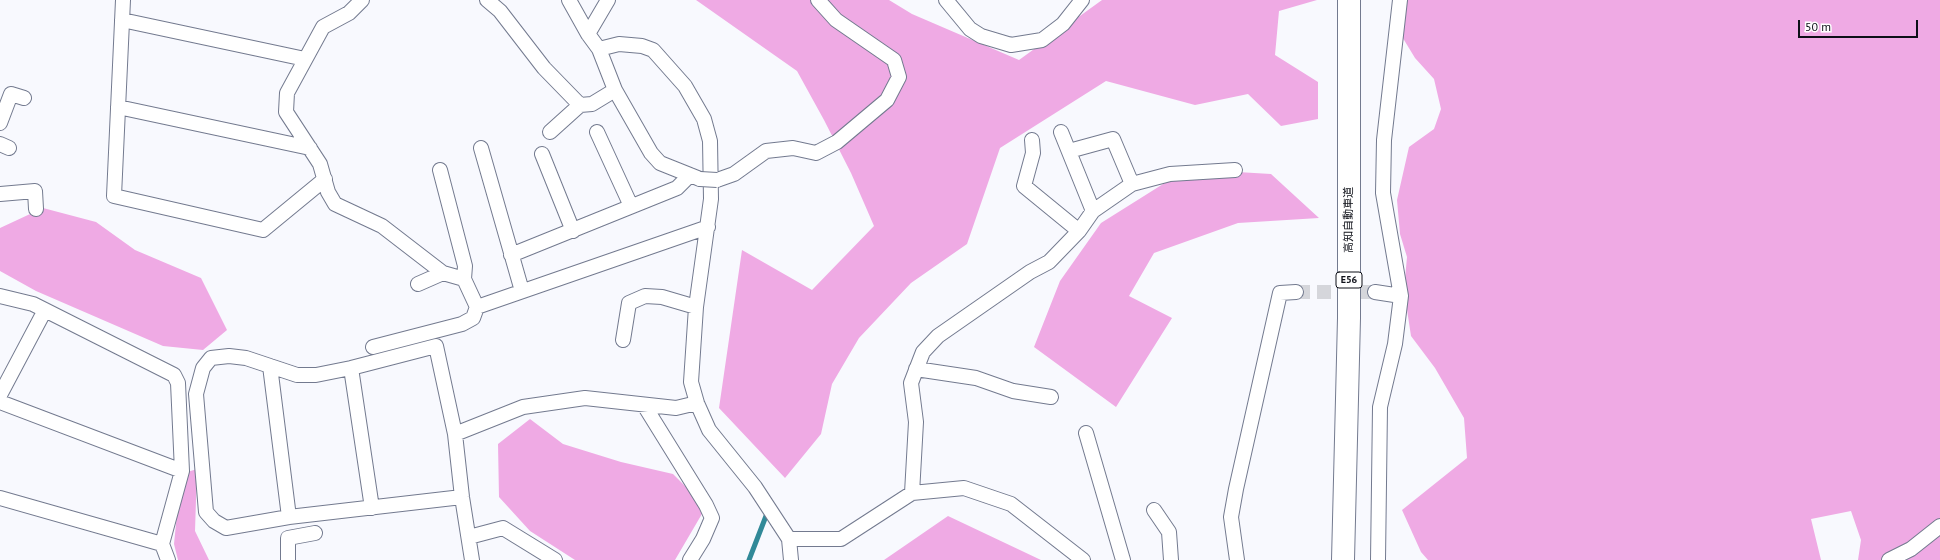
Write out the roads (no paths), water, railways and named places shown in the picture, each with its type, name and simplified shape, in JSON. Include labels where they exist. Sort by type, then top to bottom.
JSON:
[{"type":"highway","name":"高知自動車道","points":[[1343,560],[1349,318],[1349,0]]},
{"type":"highway","name":"高知自動車道","points":[[1358,560],[1363,349],[1362,0]]},
{"type":"street","points":[[123,0],[114,196],[263,230],[325,179]]},
{"type":"street","points":[[362,0],[349,13],[324,27],[287,93],[286,112],[320,164],[328,192],[335,204],[382,226],[443,273],[464,280]]},
{"type":"street","points":[[487,0],[500,11],[544,68],[580,105]]},
{"type":"street","points":[[569,0],[588,34],[599,49],[615,90],[651,154],[660,163],[695,177],[717,180],[734,174],[766,151],[794,148],[816,153],[836,142],[887,100],[899,77],[894,60],[836,20],[818,0]]},
{"type":"street","points":[[588,34],[608,0]]},
{"type":"street","points":[[946,0],[970,29],[981,36],[1011,45],[1042,40],[1063,24],[1082,0]]},
{"type":"street","points":[[1378,560],[1380,407],[1395,344],[1401,296],[1383,193],[1384,140],[1400,0]]},
{"type":"street","points":[[122,20],[305,59]]},
{"type":"street","points":[[599,49],[619,44],[642,46],[653,50],[685,86],[704,119],[710,141],[710,200],[708,227],[696,307],[691,382],[697,403],[708,430],[755,487],[789,539],[791,560]]},
{"type":"street","points":[[550,132],[580,105],[592,104],[615,90]]},
{"type":"street","points":[[0,123],[11,94],[24,98]]},
{"type":"street","points":[[118,107],[310,148]]},
{"type":"street","points":[[597,132],[631,206]]},
{"type":"street","points":[[1061,132],[1093,211]]},
{"type":"street","points":[[1069,151],[1113,138],[1132,184]]},
{"type":"street","points":[[1032,140],[1032,153],[1024,186],[1079,232]]},
{"type":"street","points":[[481,148],[522,291]]},
{"type":"street","points":[[542,154],[573,231]]},
{"type":"street","points":[[440,170],[465,266],[464,280],[477,307]]},
{"type":"street","points":[[912,493],[916,422],[911,383],[923,352],[938,336],[1030,272],[1049,262],[1079,232],[1093,211],[1132,184],[1170,174],[1235,170]]},
{"type":"street","points":[[511,255],[677,188],[695,177]]},
{"type":"street","points":[[0,194],[35,191],[36,209]]},
{"type":"street","points":[[373,346],[462,324],[472,318],[477,307],[708,227]]},
{"type":"street","points":[[418,284],[443,273]]},
{"type":"street","points":[[1237,560],[1232,517],[1236,489],[1280,293],[1296,292]]},
{"type":"street","points":[[1375,292],[1401,296]]},
{"type":"street","points":[[0,296],[33,304],[174,375],[178,383],[182,472],[162,544],[168,560]]},
{"type":"street","points":[[623,340],[629,303],[645,296],[662,297],[696,307]]},
{"type":"street","points":[[0,394],[46,310]]},
{"type":"street","points":[[462,497],[289,517],[226,528],[214,521],[206,512],[196,394],[203,368],[211,358],[229,356],[246,358],[296,375],[316,376],[436,346],[456,434],[462,497],[472,560]]},
{"type":"street","points":[[270,366],[289,517]]},
{"type":"street","points":[[351,368],[372,508]]},
{"type":"street","points":[[916,369],[969,377],[1013,392],[1051,397]]},
{"type":"street","points":[[456,434],[523,406],[585,398],[676,408],[697,403]]},
{"type":"street","points":[[0,402],[182,472]]},
{"type":"street","points":[[644,405],[706,505],[712,518],[703,539],[690,560]]},
{"type":"street","points":[[1086,433],[1123,560]]},
{"type":"street","points":[[789,539],[841,538],[912,493],[964,488],[1011,504],[1083,560]]},
{"type":"street","points":[[0,498],[162,544]]},
{"type":"street","points":[[1154,510],[1169,532],[1171,560]]},
{"type":"street","points":[[1889,560],[1911,549],[1940,526]]},
{"type":"street","points":[[469,537],[503,528],[555,560]]},
{"type":"street","points":[[288,560],[288,538],[315,533]]},
{"type":"waterway","points":[[749,560],[766,516]]},
{"type":"tunnel","points":[[1296,292],[1375,292]]}]
